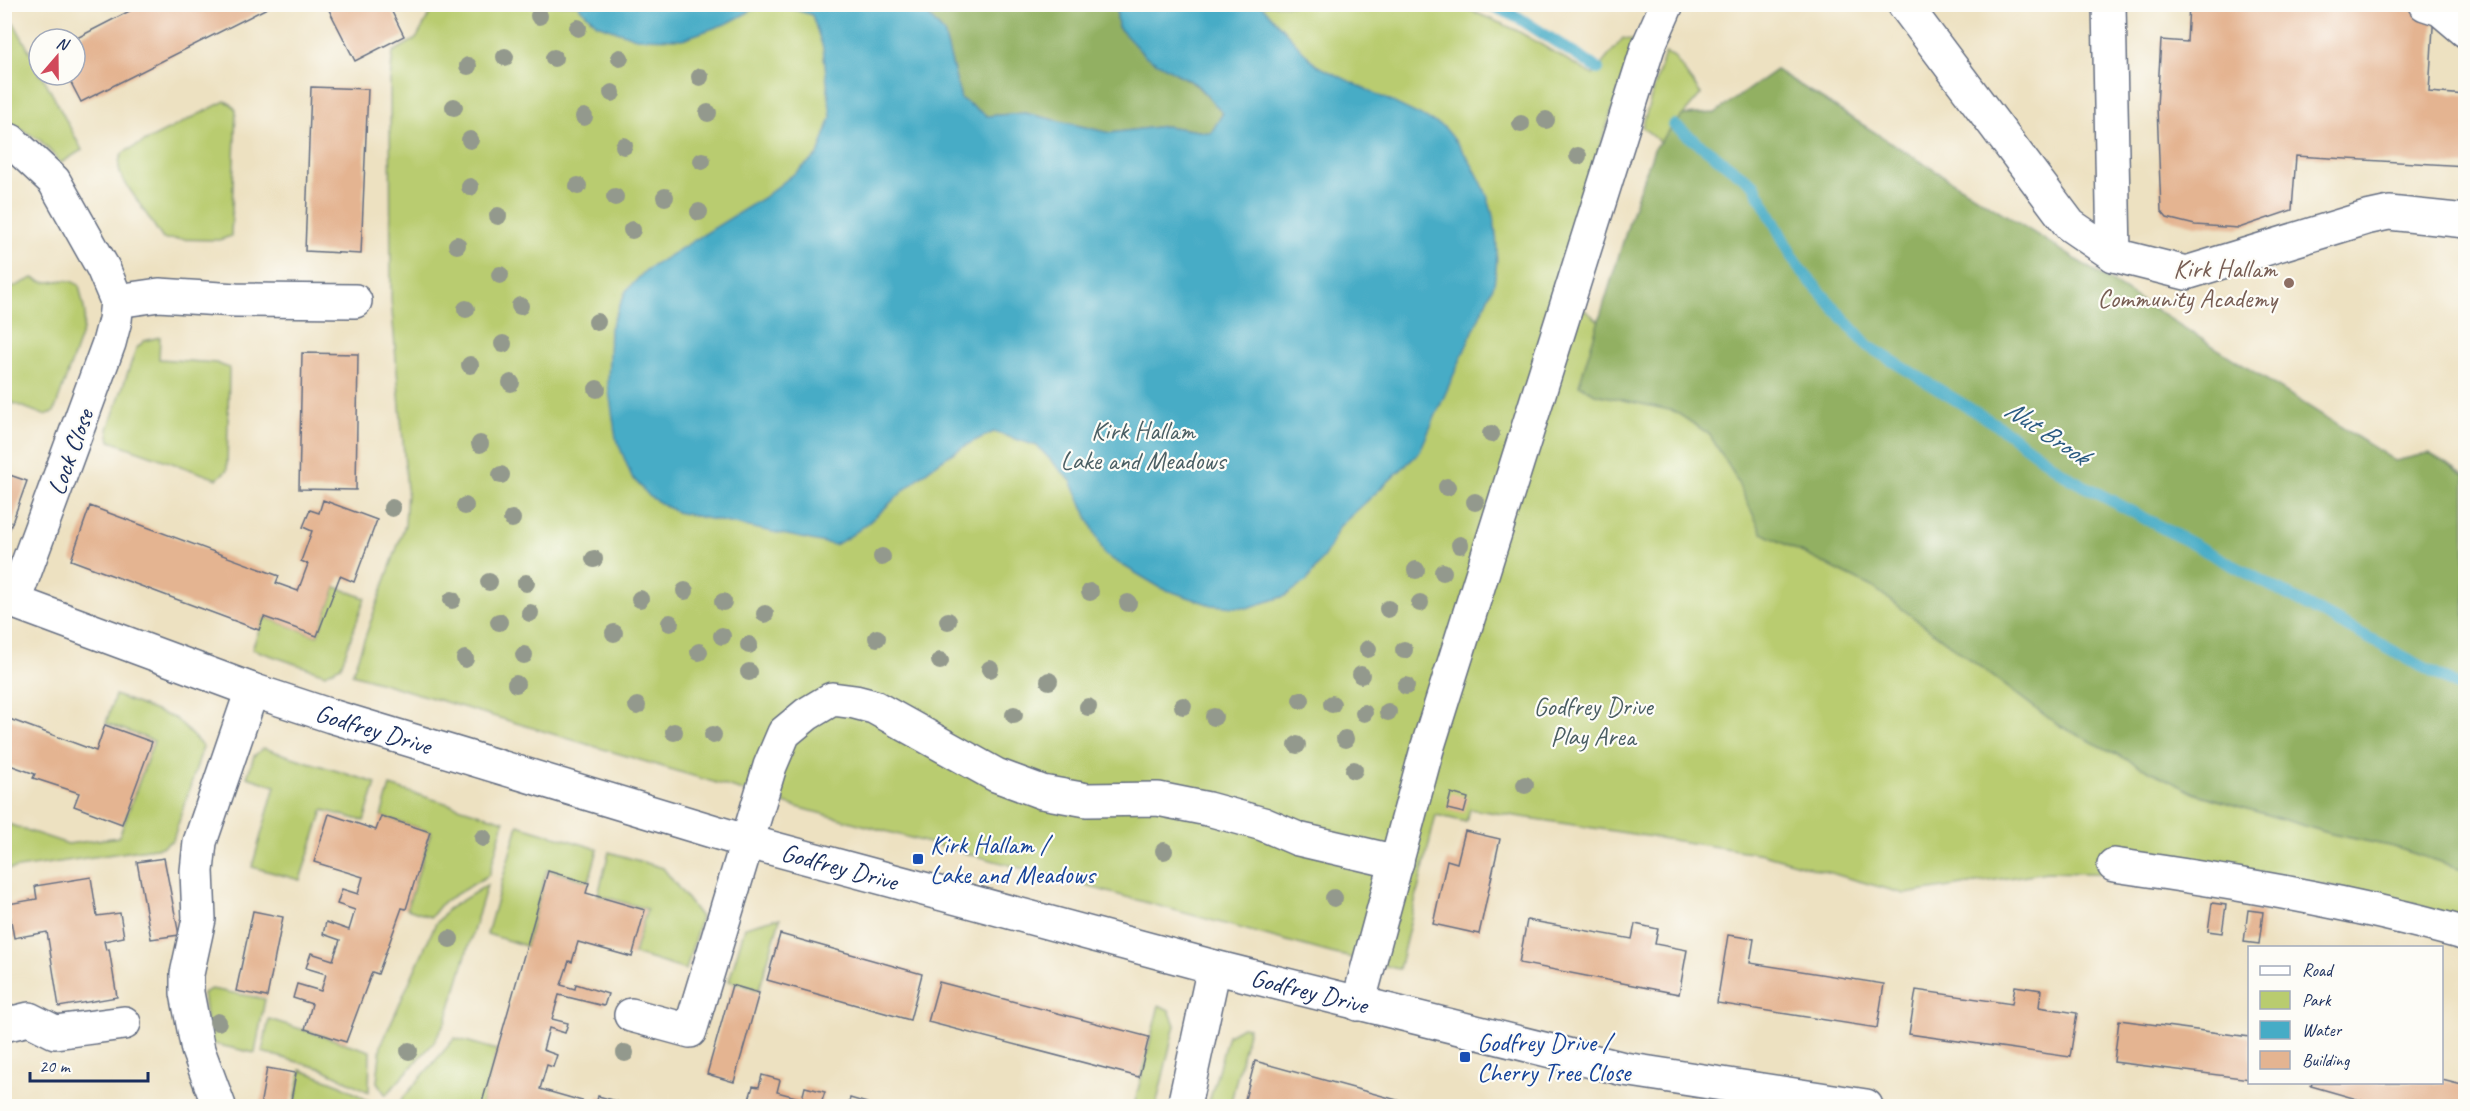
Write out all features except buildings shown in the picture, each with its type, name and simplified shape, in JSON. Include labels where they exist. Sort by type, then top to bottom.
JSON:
[{"type":"street","points":[[1358,1004],[1427,749],[1648,47],[1667,4]]},
{"type":"street","points":[[1904,4],[2070,225],[2114,255],[2186,273],[2389,213],[2466,221]]},
{"type":"street","points":[[2109,4],[2114,255]]},
{"type":"street","points":[[2425,4],[2440,9],[2466,31]]},
{"type":"street","points":[[4,138],[11,141],[54,181],[103,268],[117,301],[159,295],[236,300],[356,301]]},
{"type":"street","name":"Lock Close","points":[[9,599],[109,343],[117,301]]},
{"type":"street","name":"Godfrey Drive","points":[[9,599],[252,690],[745,841],[1214,967],[1727,1096],[1866,1107]]},
{"type":"street","points":[[219,1107],[198,1050],[187,993],[187,974],[199,919],[197,871],[200,842],[252,690]]},
{"type":"street","points":[[631,1015],[690,1031],[745,841],[770,766],[784,733],[807,714],[832,699],[874,706],[996,775],[1042,792],[1087,800],[1158,799],[1208,809],[1263,824],[1298,839],[1397,862]]},
{"type":"street","points":[[2114,865],[2241,884],[2407,917],[2466,934]]},
{"type":"street","points":[[1184,1107],[1214,967]]},
{"type":"street","points":[[17,1022],[55,1032],[124,1023]]},
{"type":"green space","name":"Kirk Hallam Lake and Meadows","points":[[427,5],[1458,5],[1516,30],[1593,75],[1623,38],[1635,41],[1554,286],[2130,735],[2194,793],[2332,834],[2394,847],[2465,870],[2465,922],[2411,903],[2130,847],[2124,874],[2047,872],[1905,894],[1763,854],[1470,809],[1466,822],[1436,815],[1399,969],[1331,953],[797,807],[352,674],[405,525],[407,490],[391,299],[390,80],[393,52],[416,39],[431,12]]},
{"type":"green space","points":[[919,5],[1116,5],[1118,27],[1145,55],[1196,85],[1223,113],[1212,133],[1165,126],[1110,133],[1025,113],[987,116],[961,99],[944,33]]},
{"type":"green space","points":[[14,23],[27,47],[27,87],[48,87],[82,150],[61,163],[40,140],[5,120],[4,28]]},
{"type":"green space","points":[[1665,53],[1673,56],[1701,94],[1660,142],[1642,127]]},
{"type":"green space","points":[[1776,70],[2395,461],[2429,453],[2465,475],[2465,870],[2394,847],[2332,834],[2194,793],[2058,725],[1874,588],[1762,533],[1732,471],[1709,434],[1674,411],[1595,394],[1579,385],[1638,193],[1655,147],[1683,115],[1715,113]]},
{"type":"green space","points":[[225,101],[236,110],[231,236],[220,240],[163,239],[122,178],[119,168],[120,158],[124,152]]},
{"type":"green space","points":[[33,278],[45,282],[67,280],[79,285],[85,313],[83,330],[54,412],[44,415],[5,400],[5,291]]},
{"type":"green space","points":[[160,337],[159,359],[216,363],[229,368],[227,470],[217,479],[110,441],[108,429],[136,349],[144,341]]},
{"type":"green space","points":[[336,587],[365,598],[341,666],[325,674],[252,649],[264,617],[317,636]]},
{"type":"green space","points":[[115,695],[176,719],[203,747],[173,840],[162,847],[5,870],[5,823],[68,844],[119,837],[154,741],[106,723]]},
{"type":"green space","points":[[263,748],[376,783],[364,821],[323,810],[300,880],[252,867],[275,786],[247,777],[254,756]]},
{"type":"green space","points":[[390,786],[504,821],[489,875],[443,902],[431,917],[407,909],[431,832],[381,816]]},
{"type":"green space","points":[[518,825],[598,849],[589,881],[547,870],[526,946],[487,934]]},
{"type":"green space","points":[[609,852],[663,868],[701,917],[686,970],[634,954],[647,909],[598,895]]},
{"type":"green space","points":[[487,885],[446,1021],[434,1042],[386,1095],[377,1082],[381,1045],[435,925],[448,909]]},
{"type":"green space","points":[[780,919],[759,990],[729,981],[745,927]]},
{"type":"green space","points":[[211,989],[265,999],[255,1053],[209,1043],[203,993]]},
{"type":"green space","points":[[1159,1005],[1169,1010],[1175,1025],[1156,1106],[1134,1106]]},
{"type":"green space","points":[[269,1019],[370,1051],[369,1092],[323,1069],[262,1052]]},
{"type":"green space","points":[[1242,1027],[1249,1028],[1230,1106],[1208,1106],[1228,1035]]},
{"type":"green space","points":[[455,1038],[497,1050],[481,1106],[396,1106]]},
{"type":"green space","points":[[301,1070],[341,1085],[370,1102],[371,1106],[294,1106]]},
{"type":"water","points":[[577,5],[762,5],[728,23],[683,39],[636,38],[597,24]]},
{"type":"water","points":[[780,5],[919,5],[944,33],[961,99],[987,116],[1025,113],[1110,133],[1165,126],[1211,133],[1223,113],[1196,84],[1145,56],[1118,27],[1116,5],[1261,5],[1316,65],[1444,127],[1471,163],[1488,200],[1497,240],[1494,284],[1419,453],[1339,527],[1328,550],[1307,581],[1285,596],[1247,608],[1211,605],[1161,588],[1105,555],[1071,481],[1037,446],[994,432],[963,447],[933,466],[868,523],[835,545],[676,512],[650,497],[632,477],[616,438],[608,384],[610,328],[626,291],[646,270],[763,198],[818,155],[831,117],[823,48],[812,15]]},
{"type":"waterway","name":"Nut Brook","points":[[1489,4],[1519,18],[1598,69]]},
{"type":"waterway","name":"Nut Brook","points":[[1674,125],[1754,185],[1798,267],[1868,346],[2000,427],[2071,479],[2466,690]]},
{"type":"place","name":"Kirk Hallam Community Academy","points":[[2289,283]]},
{"type":"place","name":"Kirk Hallam / Lake and Meadows","points":[[918,859]]},
{"type":"place","name":"Godfrey Drive / Cherry Tree Close","points":[[1465,1057]]},
{"type":"park label","name":"Godfrey Drive Play Area","points":[[1593,721]]}]
